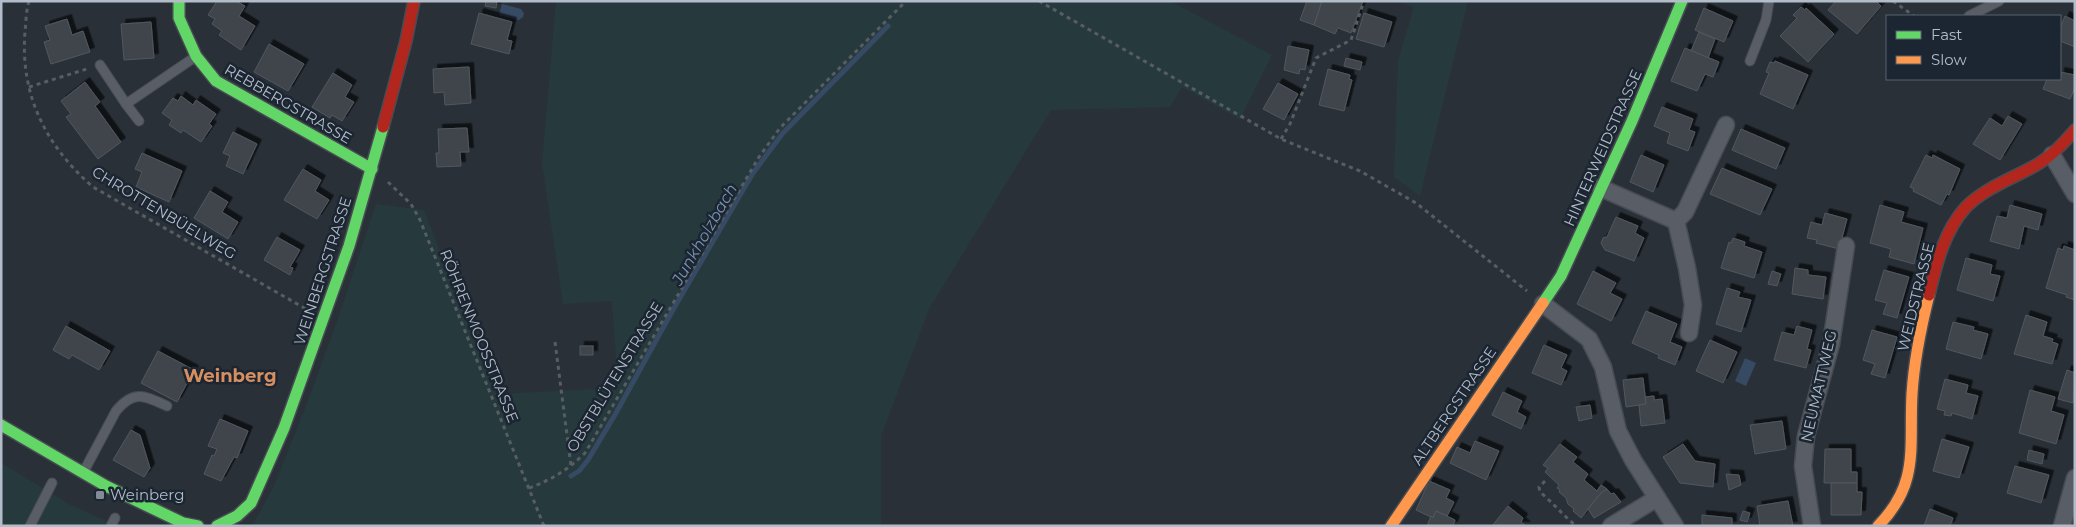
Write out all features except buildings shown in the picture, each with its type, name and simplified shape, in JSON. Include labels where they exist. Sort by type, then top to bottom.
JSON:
[{"type":"street","name":"REBBERGSTRASSE","points":[[179,1],[179,18],[196,56],[216,81],[372,169]]},
{"type":"street","name":"WEINBERGSTRASSE","points":[[217,526],[237,516],[251,504],[284,428],[325,317],[372,169],[406,41],[414,1]]},
{"type":"street","name":"HINTERWEIDSTRASSE","points":[[1543,304],[1561,276],[1602,188],[1682,1]]},
{"type":"street","points":[[1676,221],[1685,212],[1726,125]]},
{"type":"street","name":"WEIDSTRASSE","points":[[1878,526],[1885,520],[1901,498],[1909,476],[1913,375],[1922,321],[1948,231],[1959,214],[1980,194],[2052,155],[2075,130]]},
{"type":"street","points":[[2052,155],[2075,194]]},
{"type":"street","points":[[1602,188],[1676,221]]},
{"type":"street","points":[[1676,221],[1693,305],[1689,333]]},
{"type":"street","name":"NEUMATTWEG","points":[[1812,526],[1803,466],[1806,436],[1831,344],[1846,246]]},
{"type":"street","points":[[1543,304],[1589,339],[1602,367],[1618,431],[1657,498],[1676,526]]},
{"type":"street","name":"ALTBERGSTRASSE","points":[[1390,526],[1543,304]]},
{"type":"street","points":[[1,425],[152,514],[198,526]]},
{"type":"street","points":[[2062,526],[2075,478]]},
{"type":"street","points":[[1611,526],[1657,498]]},
{"type":"lane","points":[[1750,61],[1766,20],[1769,1]]},
{"type":"lane","points":[[1971,15],[1999,1]]},
{"type":"lane","points":[[126,104],[196,56]]},
{"type":"lane","points":[[100,65],[139,121]]},
{"type":"lane","points":[[82,473],[122,403],[138,396],[144,396],[167,406]]},
{"type":"lane","points":[[30,526],[52,483]]},
{"type":"path","name":"CHROTTENBÜELWEG","points":[[30,1],[24,47],[28,87],[34,107],[56,148],[73,169],[93,187],[310,311],[325,317]]},
{"type":"path","name":"OBSTBLÜTENSTRASSE","points":[[528,488],[553,479],[571,467],[585,453],[759,157],[780,128],[906,1]]},
{"type":"path","points":[[1038,1],[1281,139],[1360,171],[1398,191],[1416,203],[1543,304]]},
{"type":"path","points":[[1281,139],[1290,124],[1316,58],[1351,40],[1364,1]]},
{"type":"path","points":[[1894,1],[1913,15]]},
{"type":"path","points":[[28,87],[100,65]]},
{"type":"path","name":"RÖHRENMOOSSTRASSE","points":[[372,169],[412,204],[420,220],[544,526]]},
{"type":"path","points":[[555,342],[571,467]]},
{"type":"path","points":[[1545,481],[1539,487],[1540,492],[1576,526]]},
{"type":"green space","points":[[556,1],[1170,1],[1272,55],[1240,119],[1182,87],[1170,107],[1051,110],[929,309],[881,436],[881,526],[252,526],[273,488],[306,406],[339,316],[376,204],[424,210],[496,394],[618,388],[612,301],[563,304],[542,163]]},
{"type":"green space","points":[[1396,1],[1468,1],[1420,196],[1394,177],[1398,61],[1414,7]]},
{"type":"green space","points":[[1,463],[69,504],[117,526],[1,526]]},
{"type":"water","points":[[502,4],[521,9],[524,13],[523,17],[519,20],[499,15]]},
{"type":"water","points":[[1745,358],[1756,363],[1746,386],[1735,381]]},
{"type":"waterway","name":"Junkholzbach","points":[[571,476],[579,471],[588,460],[753,173],[783,133],[888,26]]},
{"type":"traffic: fast","points":[[179,1],[179,18],[196,56],[216,81],[372,169]]},
{"type":"traffic: fast","points":[[1543,303],[1561,276],[1632,121],[1682,1]]},
{"type":"traffic: fast","points":[[217,526],[237,516],[251,503],[284,428],[349,246],[383,127]]},
{"type":"traffic: fast","points":[[1,425],[106,486],[183,523],[198,526]]},
{"type":"traffic: slow","points":[[1878,526],[1901,495],[1910,464],[1914,369],[1929,295]]},
{"type":"traffic: slow","points":[[1391,526],[1543,303]]},
{"type":"traffic: jam","points":[[383,127],[406,41],[414,1]]},
{"type":"traffic: jam","points":[[1929,295],[1946,237],[1958,216],[1974,200],[1991,188],[2043,160],[2058,148],[2075,130]]},
{"type":"place","name":"Weinberg","points":[[100,495]]},
{"type":"district","name":"Weinberg","points":[[230,376]]}]
